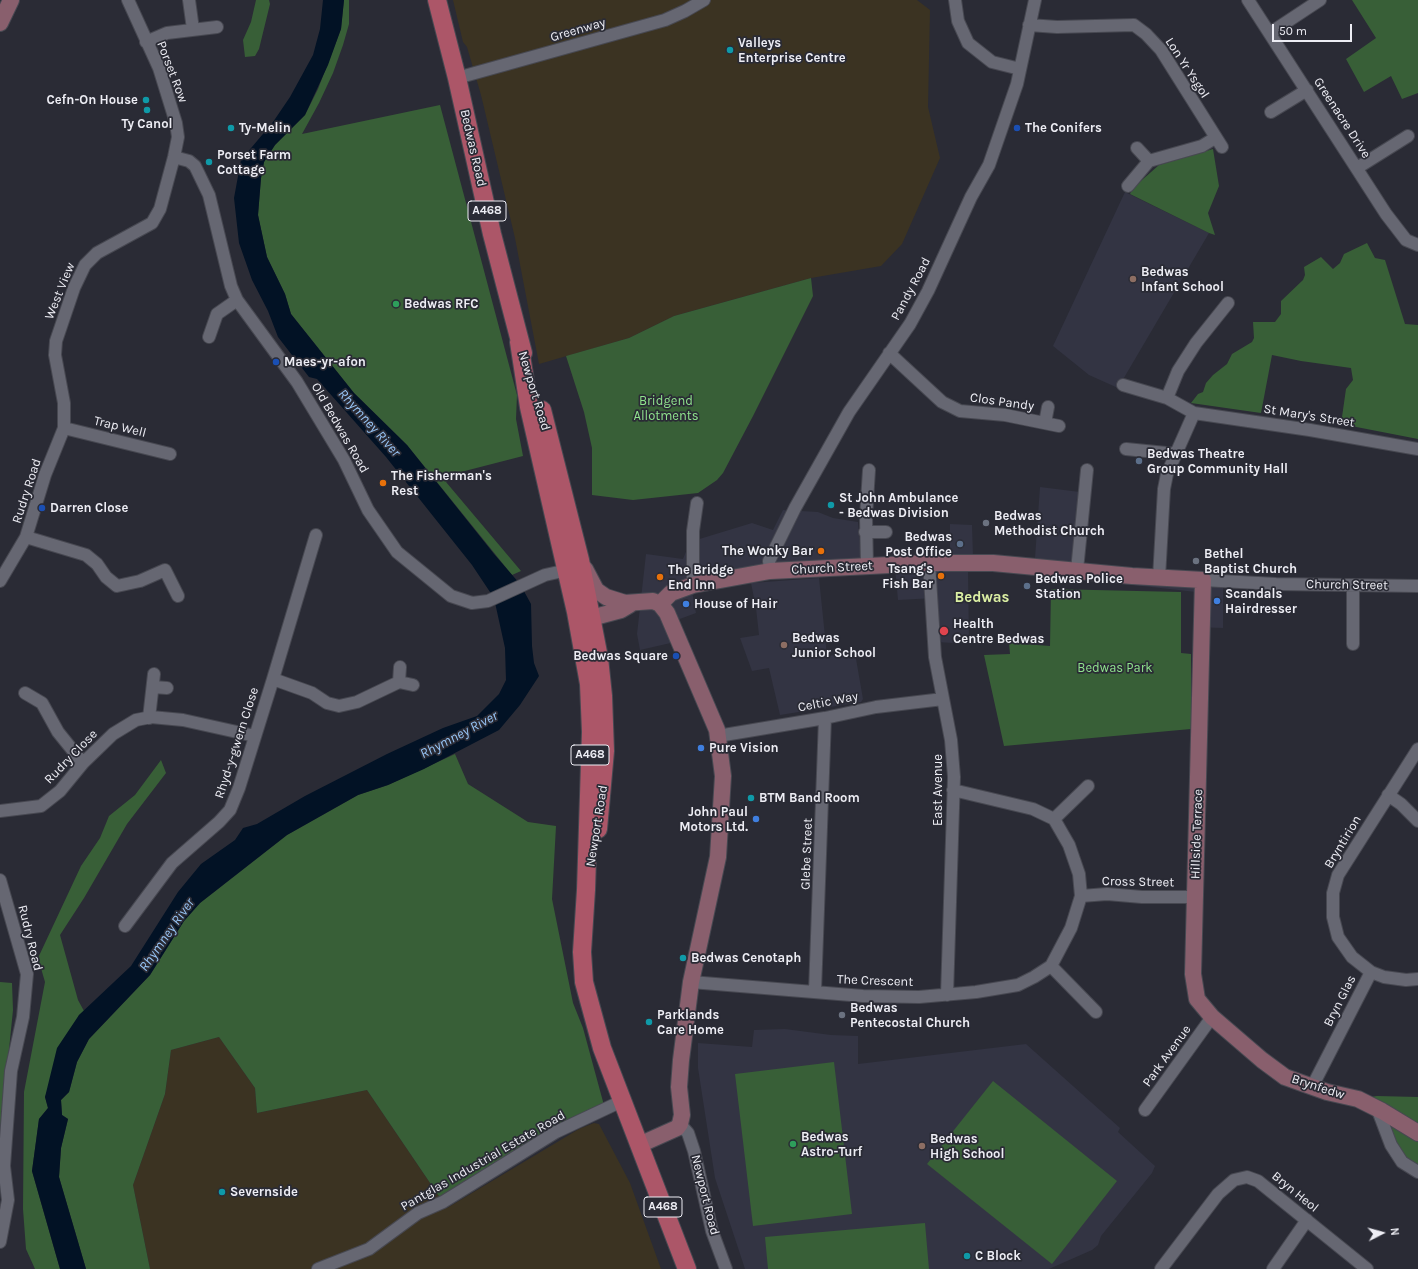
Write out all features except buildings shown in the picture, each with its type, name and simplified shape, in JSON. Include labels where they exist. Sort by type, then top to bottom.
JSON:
[{"type":"main road","name":"Bedwas Road","points":[[437,0],[457,78],[492,234],[519,342]]},
{"type":"main road","name":"Newport Road","points":[[519,342],[540,404],[580,560],[590,704],[586,890],[582,952],[584,982],[602,1048],[687,1269]]},
{"type":"main road","name":"Newport Road","points":[[519,342],[526,396],[565,571],[584,615],[596,638],[603,686],[605,757],[600,820],[586,890]]},
{"type":"street","points":[[0,23],[11,0]]},
{"type":"street","name":"Porset Row","points":[[128,0],[161,74],[176,123],[178,136],[174,157]]},
{"type":"street","points":[[189,0],[193,29]]},
{"type":"street","name":"Greenway","points":[[457,78],[665,20],[704,0]]},
{"type":"street","points":[[955,0],[958,21],[968,43],[992,62],[1020,69]]},
{"type":"street","name":"Pandy Road","points":[[770,571],[769,561],[795,508],[849,412],[910,324],[928,291],[971,197],[989,165],[1010,109],[1035,0]]},
{"type":"street","name":"Greenacre Drive","points":[[1248,0],[1402,235],[1406,240],[1418,245]]},
{"type":"street","points":[[1270,33],[1320,0]]},
{"type":"street","name":"Lon Yr Ysgol","points":[[1029,25],[1056,27],[1134,25],[1146,34],[1161,50],[1218,143],[1163,156],[1149,161]]},
{"type":"street","points":[[146,42],[160,35],[217,26]]},
{"type":"street","points":[[1271,112],[1307,90]]},
{"type":"street","points":[[1357,168],[1408,136]]},
{"type":"street","points":[[1128,186],[1149,161],[1137,148]]},
{"type":"street","name":"Old Bedwas Road","points":[[174,157],[189,161],[195,166],[209,195],[231,286],[237,300],[297,382],[344,460],[368,510],[397,552],[424,576],[456,599],[472,603],[480,603],[494,598],[520,584],[545,575],[565,571]]},
{"type":"street","name":"West View","points":[[64,428],[64,403],[55,355],[59,334],[74,288],[90,258],[109,245],[146,228],[155,219],[174,157]]},
{"type":"street","points":[[209,337],[217,314],[237,300]]},
{"type":"street","points":[[1167,398],[1178,371],[1196,343],[1228,302]]},
{"type":"street","name":"Clos Pandy","points":[[889,353],[942,402],[960,411],[1005,415],[1059,426]]},
{"type":"street","name":"St Mary's Street","points":[[1123,385],[1167,398],[1194,413],[1310,430],[1418,449]]},
{"type":"street","points":[[1045,423],[1048,407]]},
{"type":"street","points":[[1159,578],[1164,489],[1167,474],[1194,413]]},
{"type":"street","name":"Trap Well","points":[[64,428],[170,454]]},
{"type":"street","name":"Rudry Road","points":[[0,582],[26,537],[45,475],[64,428]]},
{"type":"street","points":[[1126,449],[1176,454]]},
{"type":"street","points":[[867,565],[865,532],[869,470]]},
{"type":"street","points":[[1076,570],[1087,470]]},
{"type":"street","points":[[693,585],[693,531],[697,503]]},
{"type":"street","points":[[865,532],[886,532]]},
{"type":"street","name":"Rhyd-y-gwern Close","points":[[125,926],[172,863],[219,822],[230,810],[273,679],[316,535]]},
{"type":"street","points":[[26,537],[86,555],[97,564],[106,577],[117,586],[140,581],[164,570],[178,596]]},
{"type":"street","points":[[565,571],[572,569],[580,560],[596,590],[606,597],[623,605]]},
{"type":"street","name":"Church Street","points":[[660,604],[671,593],[693,585],[770,571],[929,563],[993,563],[1159,578],[1418,586]]},
{"type":"street","name":"East Avenue","points":[[929,563],[932,635],[951,740],[953,790],[947,996]]},
{"type":"street","name":"Hillside Terrace","points":[[1203,580],[1193,974],[1197,999],[1212,1017],[1262,1060]]},
{"type":"street","points":[[1353,585],[1353,644]]},
{"type":"street","points":[[584,615],[623,605],[649,601],[660,604],[670,618],[718,736],[723,776],[718,857],[692,982],[679,1073],[682,1115],[680,1124],[677,1128],[639,1145]]},
{"type":"street","points":[[596,638],[623,605]]},
{"type":"street","points":[[399,682],[400,667]]},
{"type":"street","points":[[149,718],[154,674]]},
{"type":"street","points":[[273,679],[312,693],[327,703],[339,706],[357,702],[399,682],[413,686]]},
{"type":"street","points":[[152,687],[167,688]]},
{"type":"street","points":[[25,693],[42,703],[58,732],[83,763]]},
{"type":"street","name":"Celtic Way","points":[[718,736],[825,718],[876,707],[943,699]]},
{"type":"street","name":"Rudry Close","points":[[0,811],[41,806],[60,791],[83,763],[113,734],[136,720],[149,718],[183,720],[255,736]]},
{"type":"street","name":"Glebe Street","points":[[815,991],[825,718]]},
{"type":"street","name":"Bryntirion","points":[[1371,972],[1352,957],[1338,937],[1332,916],[1333,893],[1338,875],[1418,749]]},
{"type":"street","points":[[953,790],[1033,809],[1054,819],[1088,786]]},
{"type":"street","points":[[1388,795],[1401,804],[1418,821]]},
{"type":"street","name":"The Crescent","points":[[692,982],[815,991],[871,997],[947,996],[1018,985],[1051,966],[1071,928],[1081,896],[1079,874],[1068,845],[1054,819]]},
{"type":"street","name":"Rudry Road","points":[[0,880],[27,974],[23,1017],[11,1071],[4,1166],[8,1200],[0,1242]]},
{"type":"street","name":"Cross Street","points":[[1081,896],[1107,894],[1142,897],[1195,897]]},
{"type":"street","points":[[1051,966],[1096,1012]]},
{"type":"street","name":"Bryn Glas","points":[[1312,1087],[1371,972],[1384,978],[1406,980],[1418,979]]},
{"type":"street","name":"Park Avenue","points":[[1145,1110],[1212,1017]]},
{"type":"street","name":"Brynfedw","points":[[1262,1060],[1285,1077],[1312,1087],[1358,1099],[1377,1108],[1418,1133]]},
{"type":"street","name":"Pantglas Industrial Estate Road","points":[[318,1269],[368,1249],[418,1213],[443,1202],[556,1132],[622,1101]]},
{"type":"street","points":[[1377,1108],[1390,1145],[1402,1162],[1418,1172]]},
{"type":"street","name":"Newport Road","points":[[680,1124],[688,1133],[694,1151],[712,1231],[726,1269]]},
{"type":"street","name":"Bryn Heol","points":[[1161,1269],[1218,1194],[1234,1180],[1241,1177],[1253,1178],[1258,1181],[1367,1269]]},
{"type":"street","points":[[1273,1269],[1307,1220]]},
{"type":"shaded area","points":[[453,0],[917,0],[930,10],[928,107],[940,158],[902,244],[881,266],[811,278],[674,316],[629,338],[539,364],[515,238],[481,95],[467,47],[463,42]]},
{"type":"shaded area","name":"Bedwas Infant School","points":[[1125,192],[1209,233],[1118,388],[1089,375],[1053,346]]},
{"type":"shaded area","points":[[1040,487],[1088,493],[1081,566],[1223,575],[1223,628],[1195,627],[1196,592],[1017,572],[968,569],[969,644],[937,642],[935,598],[898,600],[895,568],[754,580],[692,591],[696,613],[669,623],[675,642],[640,650],[637,634],[646,554],[683,559],[690,542],[752,523],[773,530],[783,510],[818,512],[833,518],[858,522],[861,559],[950,555],[950,524],[972,525],[973,557],[1035,558]]},
{"type":"shaded area","name":"Bedwas Junior School","points":[[819,578],[827,656],[855,653],[863,699],[861,702],[780,715],[769,668],[752,671],[740,638],[759,635],[751,583]]},
{"type":"shaded area","name":"Bedwas High School","points":[[785,1029],[831,1035],[858,1036],[858,1064],[1026,1044],[1120,1128],[1118,1132],[1155,1166],[1152,1173],[1101,1236],[1098,1245],[1092,1250],[1049,1269],[745,1269],[715,1178],[698,1068],[698,1043],[752,1047],[754,1030]]},
{"type":"shaded area","points":[[219,1037],[255,1088],[257,1113],[367,1090],[447,1208],[579,1129],[594,1123],[599,1124],[630,1183],[661,1269],[150,1269],[133,1185],[165,1094],[171,1050]]},
{"type":"green space","points":[[256,0],[269,0],[270,4],[259,49],[255,56],[245,57],[243,40],[251,22]]},
{"type":"green space","name":"Bedwas RFC","points":[[344,0],[349,0],[349,24],[343,45],[333,73],[302,134],[440,105],[517,395],[516,419],[523,456],[457,473],[446,482],[521,571],[512,575],[407,445],[354,393],[291,314],[285,294],[267,257],[258,215],[264,162],[275,145],[305,115],[318,89],[341,29]]},
{"type":"green space","points":[[1352,0],[1418,0],[1418,93],[1402,99],[1391,76],[1364,92],[1346,59],[1376,38]]},
{"type":"green space","points":[[1213,149],[1219,186],[1208,213],[1215,235],[1130,194],[1133,188],[1159,165]]},
{"type":"green space","points":[[1367,243],[1375,258],[1385,260],[1405,324],[1418,325],[1418,439],[1341,424],[1346,389],[1353,380],[1351,368],[1301,361],[1272,355],[1261,413],[1191,403],[1198,394],[1203,392],[1206,383],[1213,375],[1227,364],[1232,354],[1252,342],[1254,338],[1253,322],[1275,322],[1281,314],[1281,301],[1303,280],[1305,275],[1304,267],[1321,257],[1333,269],[1340,263],[1344,254]]},
{"type":"green space","name":"Bridgend Allotments","points":[[811,278],[813,296],[753,416],[723,473],[717,480],[698,493],[633,500],[592,495],[592,448],[584,412],[566,356],[629,338],[674,316]]},
{"type":"green space","name":"Bedwas Park","points":[[1051,589],[1181,592],[1181,653],[1191,654],[1191,729],[1004,746],[984,655],[1010,654],[1009,643],[1050,646]]},
{"type":"green space","points":[[455,754],[468,784],[528,822],[556,826],[552,899],[573,1003],[583,1028],[605,1109],[443,1202],[367,1090],[257,1113],[255,1088],[219,1037],[171,1050],[165,1094],[133,1185],[150,1269],[86,1269],[59,1177],[61,1148],[68,1119],[62,1115],[61,1100],[69,1092],[77,1062],[89,1039],[150,975],[184,921],[200,903],[287,835],[358,795],[388,785]]},
{"type":"green space","points":[[161,760],[166,773],[127,824],[84,898],[60,935],[78,1000],[84,1011],[79,1015],[45,1097],[48,1108],[39,1119],[32,1171],[60,1269],[35,1269],[26,1249],[23,1209],[24,1092],[45,982],[38,958],[81,866],[100,838],[109,816],[135,795]]},
{"type":"green space","points":[[0,982],[12,983],[13,1010],[6,1079],[0,1180]]},
{"type":"green space","name":"Bedwas Astro-Turf","points":[[834,1062],[852,1214],[753,1226],[735,1074]]},
{"type":"green space","points":[[993,1081],[1117,1181],[1052,1264],[927,1164]]},
{"type":"green space","points":[[1377,1096],[1418,1097],[1418,1172],[1409,1168],[1377,1108],[1358,1099]]},
{"type":"green space","points":[[925,1223],[929,1269],[768,1269],[765,1237]]},
{"type":"water","name":"Rhymney River","points":[[323,0],[344,0],[341,29],[328,65],[305,115],[275,145],[264,162],[258,215],[267,257],[285,294],[291,314],[354,393],[407,445],[494,554],[520,584],[531,604],[532,646],[534,663],[539,676],[520,705],[499,730],[424,769],[388,785],[358,795],[287,835],[200,903],[184,921],[150,975],[89,1039],[77,1062],[69,1092],[61,1100],[62,1115],[68,1119],[61,1148],[59,1177],[86,1269],[60,1269],[32,1171],[39,1119],[48,1108],[45,1097],[57,1048],[79,1015],[131,966],[178,892],[201,864],[235,840],[243,828],[257,824],[305,796],[387,754],[443,728],[477,716],[499,694],[506,680],[505,648],[494,598],[472,565],[386,457],[317,379],[309,377],[278,337],[268,311],[252,280],[239,243],[234,198],[241,160],[273,122],[290,97],[313,55],[320,29]]},
{"type":"place","name":"Valleys Enterprise Centre","points":[[730,50]]},
{"type":"place","name":"Cefn-On House","points":[[146,100]]},
{"type":"place","name":"Ty Canol","points":[[147,110]]},
{"type":"place","name":"Ty-Melin","points":[[231,128]]},
{"type":"place","name":"The Conifers","points":[[1017,128]]},
{"type":"place","name":"Porset Farm Cottage","points":[[209,162]]},
{"type":"place","name":"Bedwas Infant School","points":[[1133,279]]},
{"type":"place","name":"Bedwas RFC","points":[[396,304]]},
{"type":"place","name":"Maes-yr-afon","points":[[276,362]]},
{"type":"place","name":"Bedwas Theatre Group Community Hall","points":[[1139,461]]},
{"type":"place","name":"The Fisherman's Rest","points":[[383,483]]},
{"type":"place","name":"St John Ambulance - Bedwas Division","points":[[831,505]]},
{"type":"place","name":"Darren Close","points":[[42,508]]},
{"type":"place","name":"Bedwas Methodist Church","points":[[986,523]]},
{"type":"place","name":"Bedwas Post Office","points":[[960,544]]},
{"type":"place","name":"The Wonky Bar","points":[[821,551]]},
{"type":"place","name":"Bethel Baptist Church","points":[[1196,561]]},
{"type":"place","name":"Tsang's Fish Bar","points":[[941,576]]},
{"type":"place","name":"The Bridge End Inn","points":[[660,577]]},
{"type":"place","name":"Bedwas Police Station","points":[[1027,586]]},
{"type":"place","name":"Scandals Hairdresser","points":[[1217,601]]},
{"type":"place","name":"House of Hair","points":[[686,604]]},
{"type":"place","name":"Health Centre Bedwas","points":[[944,631]]},
{"type":"place","name":"Bedwas Junior School","points":[[784,645]]},
{"type":"place","name":"Bedwas Square","points":[[676,656]]},
{"type":"place","name":"Pure Vision","points":[[701,748]]},
{"type":"place","name":"BTM Band Room","points":[[751,798]]},
{"type":"place","name":"John Paul Motors Ltd.","points":[[756,819]]},
{"type":"place","name":"Bedwas Cenotaph","points":[[683,958]]},
{"type":"place","name":"Bedwas Pentecostal Church","points":[[842,1015]]},
{"type":"place","name":"Parklands Care Home","points":[[649,1022]]},
{"type":"place","name":"Bedwas Astro-Turf","points":[[793,1144]]},
{"type":"place","name":"Bedwas High School","points":[[922,1146]]},
{"type":"place","name":"Severnside","points":[[222,1192]]},
{"type":"place","name":"C Block","points":[[967,1256]]},
{"type":"district","name":"Bedwas","points":[[982,598]]}]
